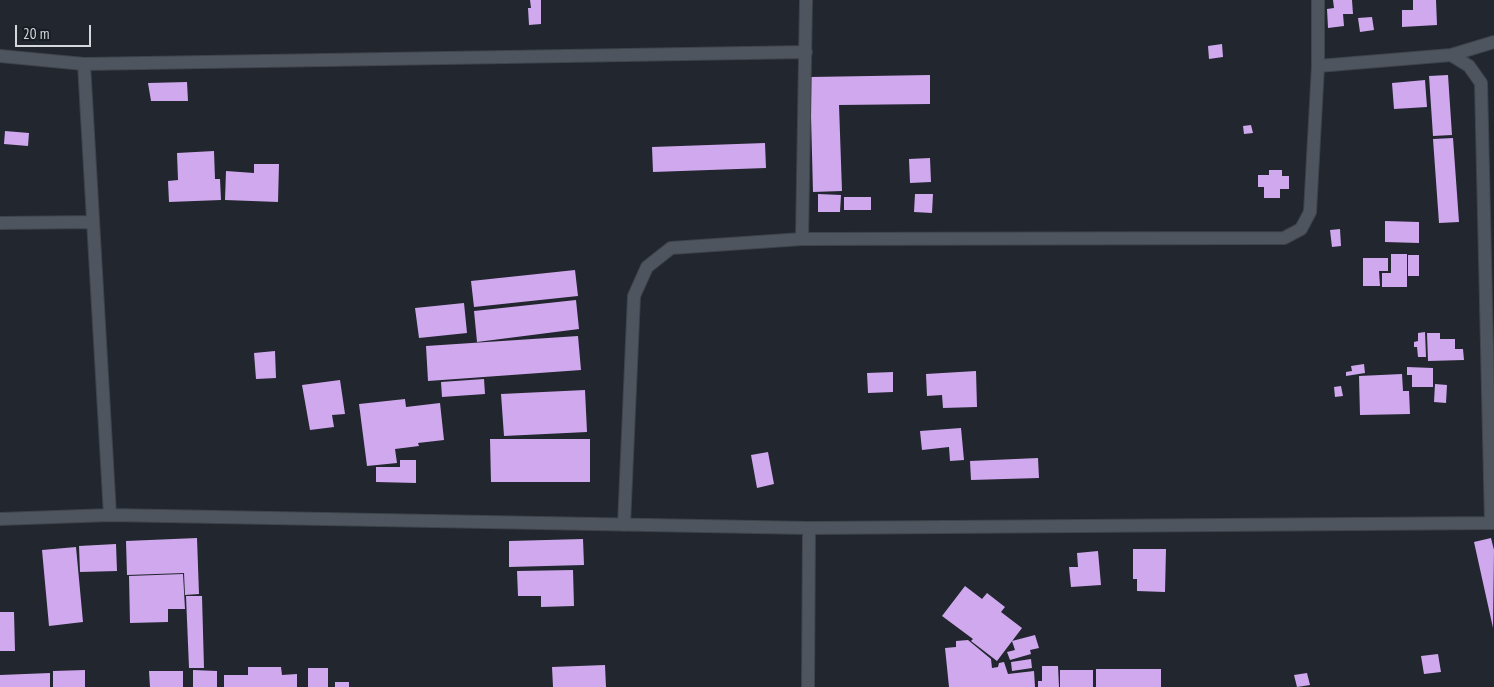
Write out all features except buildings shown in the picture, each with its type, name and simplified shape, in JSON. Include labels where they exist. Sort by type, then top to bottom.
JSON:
[{"type":"street","points":[[802,239],[806,0]]},
{"type":"street","points":[[624,525],[634,296],[647,267],[670,248],[802,239],[1284,238],[1301,229],[1310,212],[1318,66],[1318,0]]},
{"type":"street","points":[[1318,66],[1451,55],[1494,42]]},
{"type":"street","points":[[0,56],[84,64],[806,52]]},
{"type":"street","points":[[0,519],[110,515],[809,528],[1493,523],[1481,83],[1469,66],[1451,55]]},
{"type":"street","points":[[84,64],[110,515]]},
{"type":"street","points":[[0,223],[93,222]]},
{"type":"street","points":[[808,687],[809,528]]}]
